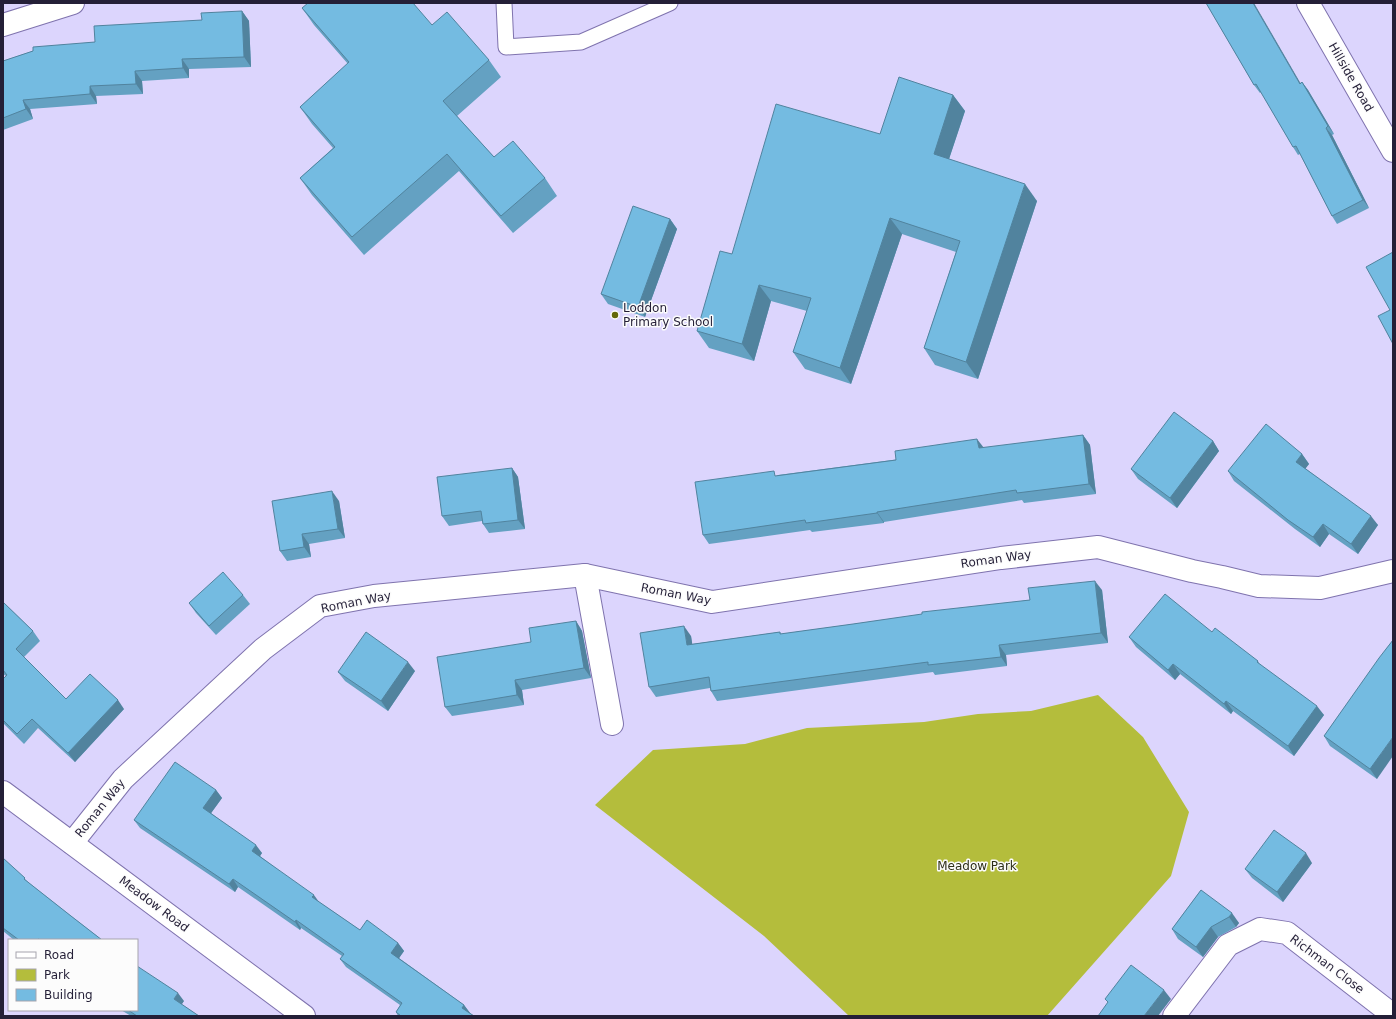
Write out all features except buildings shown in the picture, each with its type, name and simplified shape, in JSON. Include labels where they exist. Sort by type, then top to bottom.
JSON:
[{"type":"street","points":[[3,25],[73,3]]},
{"type":"street","name":"Hillside Road","points":[[1308,3],[1393,151]]},
{"type":"street","name":"Roman Way","points":[[72,843],[123,779],[262,649],[320,606],[374,596],[585,575],[712,602],[1001,558],[1098,547],[1259,586],[1320,588],[1393,571]]},
{"type":"street","points":[[585,575],[612,724]]},
{"type":"street","name":"Meadow Road","points":[[3,792],[304,1016]]},
{"type":"street","name":"Richman Close","points":[[1174,1016],[1228,945],[1260,929],[1286,933],[1393,1015]]},
{"type":"lane","points":[[504,3],[506,47],[581,42],[670,3]]},
{"type":"green space","name":"Meadow Park","points":[[1098,695],[1143,737],[1189,812],[1171,876],[1047,1016],[849,1016],[764,936],[595,805],[653,750],[745,744],[807,728],[924,722],[978,714],[1031,711]]},
{"type":"place","name":"Loddon Primary School","points":[[615,315]]}]
